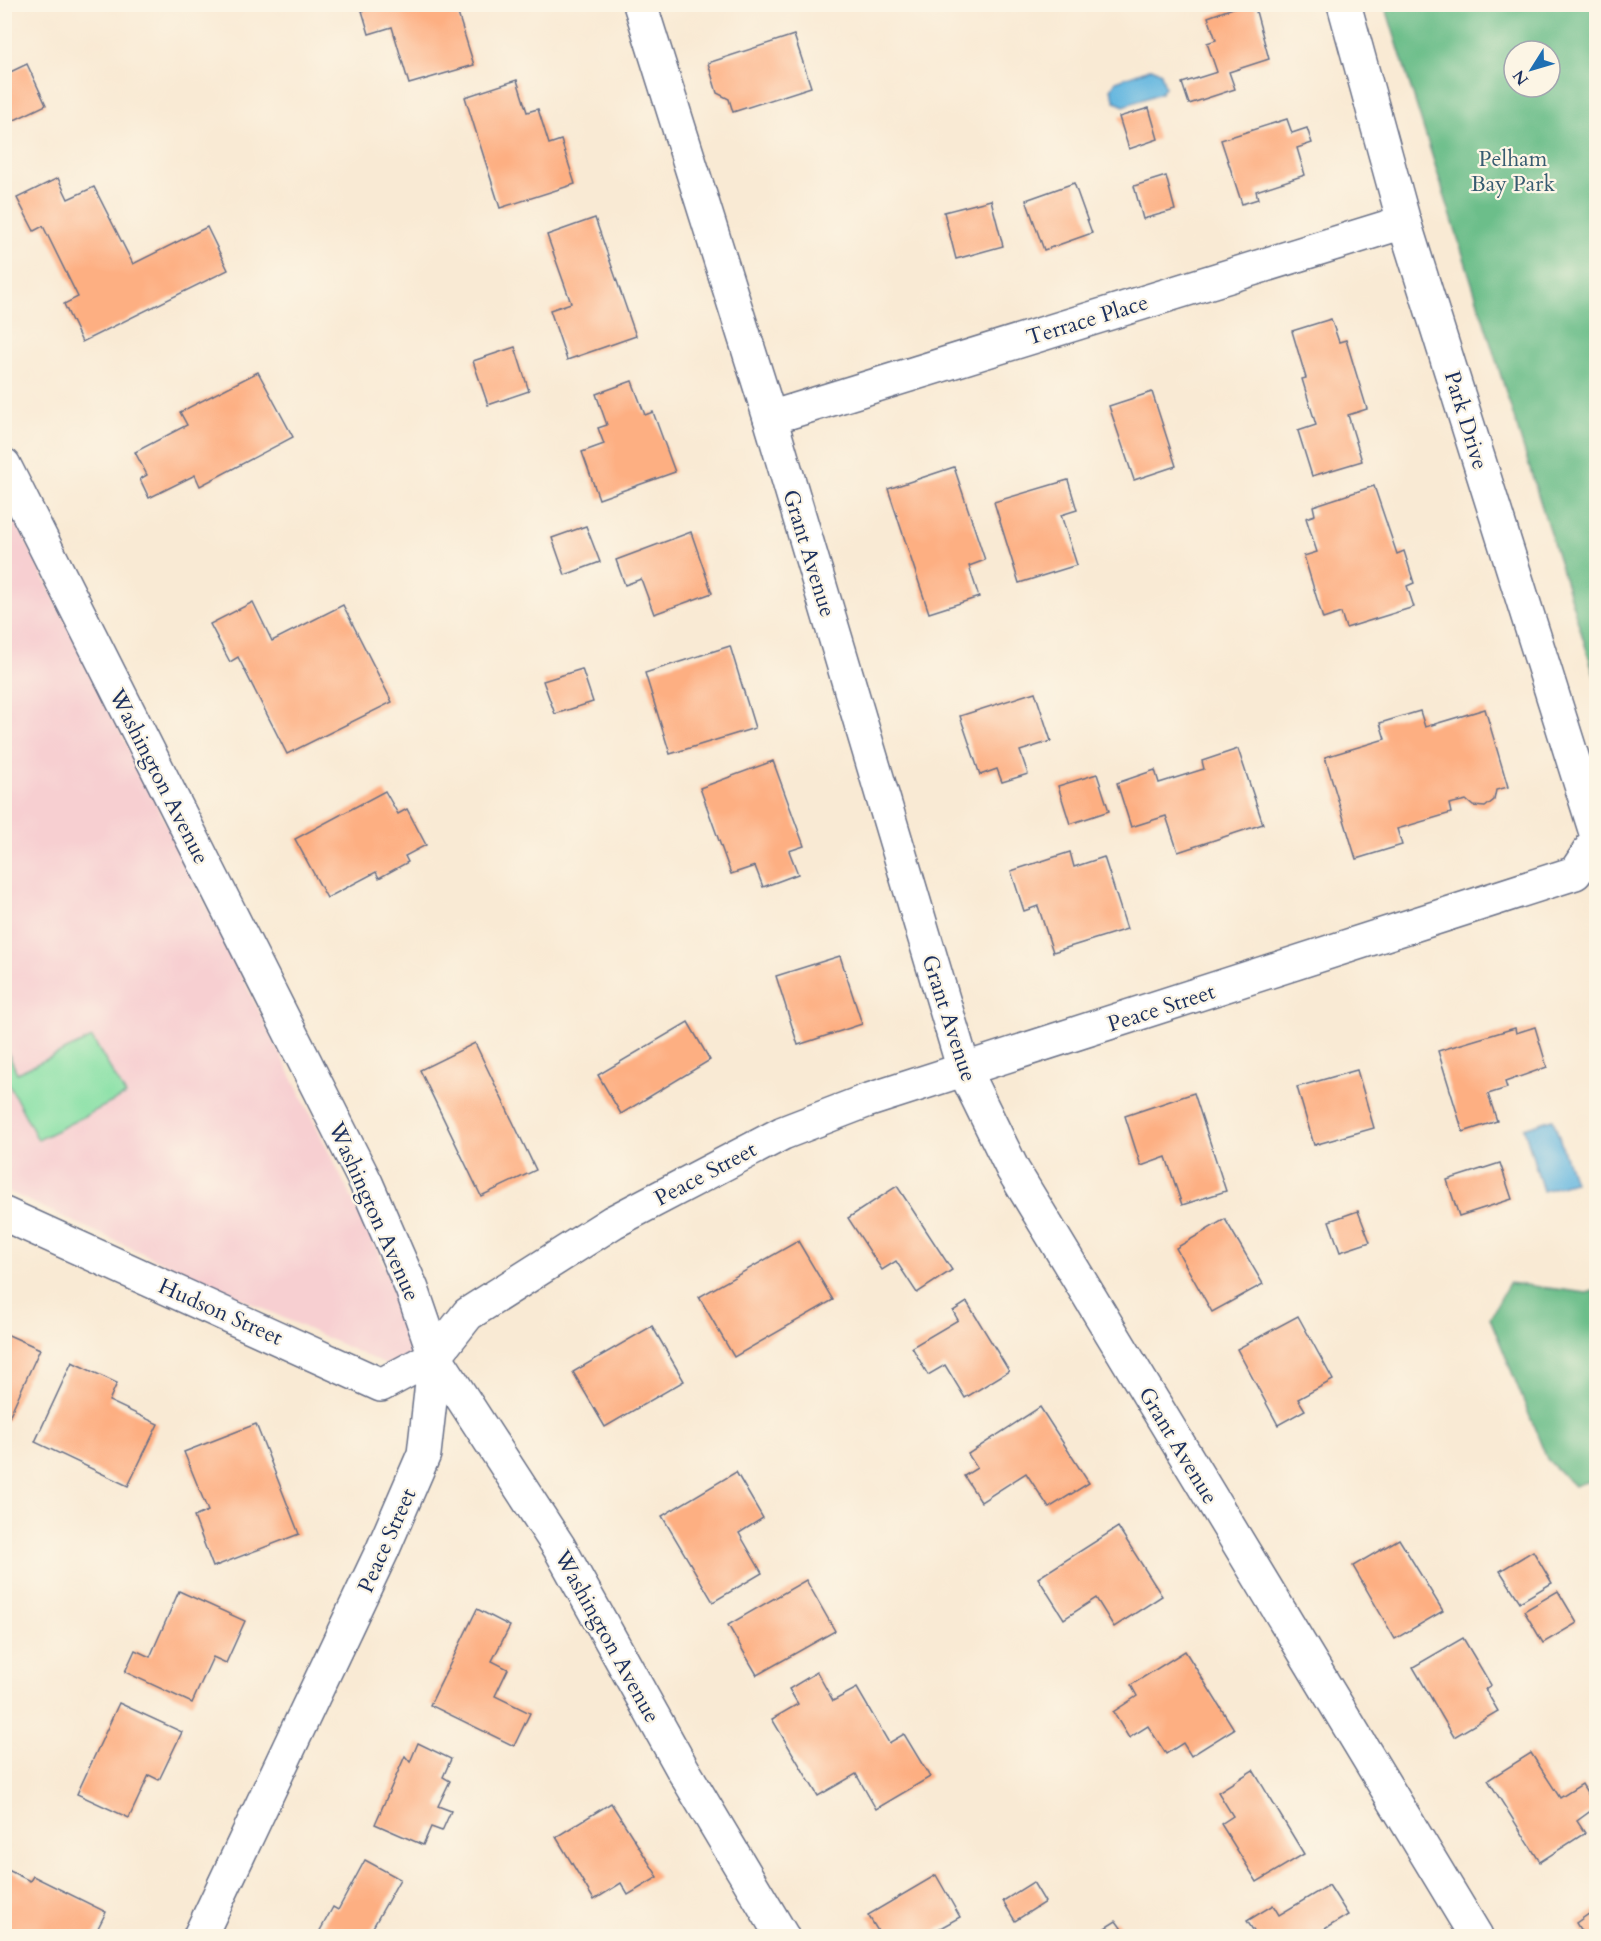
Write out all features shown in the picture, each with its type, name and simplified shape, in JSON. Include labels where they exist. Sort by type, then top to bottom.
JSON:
[{"type":"street","name":"Grant Avenue","points":[[640,4],[770,418],[964,1070],[1013,1170],[1476,1936]]},
{"type":"street","name":"Park Drive","points":[[1344,4],[1404,222],[1596,833]]},
{"type":"street","name":"Terrace Place","points":[[770,418],[1404,222]]},
{"type":"street","name":"Washington Avenue","points":[[4,465],[366,1183],[412,1289],[435,1356],[559,1548],[682,1768],[782,1936]]},
{"type":"street","name":"Peace Street","points":[[200,1936],[378,1560],[424,1454],[435,1356],[468,1314],[613,1222],[783,1133],[866,1101],[1575,873],[1596,841]]},
{"type":"street","name":"Hudson Street","points":[[4,1214],[381,1385],[435,1356]]},
{"type":"shaded area","points":[[4,497],[425,1346],[397,1370],[5,1190]]},
{"type":"green space","name":"Pelham Bay Park","points":[[1385,5],[1596,5],[1596,680]]},
{"type":"green space","points":[[92,1038],[126,1095],[38,1140],[5,1081],[5,1046],[17,1073]]},
{"type":"green space","points":[[1509,1283],[1587,1293],[1596,1290],[1596,1479],[1574,1486],[1547,1459],[1490,1318]]},
{"type":"water","points":[[1152,68],[1161,73],[1165,87],[1161,93],[1124,106],[1115,102],[1111,89],[1116,81]]},
{"type":"water","points":[[1553,1119],[1574,1182],[1543,1191],[1524,1128]]},
{"type":"building","points":[[360,4],[455,4],[474,65],[409,84],[392,27],[369,34]]},
{"type":"building","points":[[1244,4],[1254,4],[1269,59],[1229,72],[1235,89],[1189,104],[1182,83],[1217,72],[1207,43],[1216,40],[1208,17]]},
{"type":"building","points":[[794,35],[811,87],[733,112],[729,99],[717,93],[708,63]]},
{"type":"building","points":[[27,64],[46,105],[4,125],[4,75]]},
{"type":"building","points":[[517,80],[527,112],[538,109],[549,144],[561,140],[575,184],[500,208],[465,97]]},
{"type":"building","points":[[1149,108],[1158,139],[1129,149],[1119,117]]},
{"type":"building","points":[[1287,119],[1292,133],[1307,128],[1312,143],[1297,148],[1305,175],[1256,191],[1258,199],[1242,204],[1221,140]]},
{"type":"building","points":[[1166,176],[1175,210],[1143,219],[1134,186]]},
{"type":"building","points":[[58,178],[68,199],[94,187],[133,264],[207,227],[228,270],[82,342],[64,304],[78,297],[43,226],[34,231],[17,198]]},
{"type":"building","points":[[1074,183],[1092,233],[1044,250],[1026,200]]},
{"type":"building","points":[[991,200],[1003,246],[956,259],[944,212]]},
{"type":"building","points":[[595,218],[636,336],[567,360],[550,310],[571,303],[547,235]]},
{"type":"building","points":[[1331,319],[1339,342],[1346,340],[1367,409],[1348,415],[1362,461],[1312,476],[1298,431],[1316,425],[1302,379],[1306,378],[1292,331]]},
{"type":"building","points":[[515,347],[529,391],[488,405],[473,361]]},
{"type":"building","points":[[258,372],[293,437],[200,486],[195,475],[149,498],[140,479],[147,475],[135,452],[187,425],[180,412]]},
{"type":"building","points":[[632,381],[645,415],[653,412],[675,472],[599,499],[582,452],[604,444],[598,428],[607,425],[596,394]]},
{"type":"building","points":[[1152,392],[1176,466],[1134,480],[1109,406]]},
{"type":"building","points":[[954,467],[985,560],[969,566],[979,597],[929,613],[888,489]]},
{"type":"building","points":[[1068,480],[1077,510],[1061,515],[1077,565],[1019,583],[994,502]]},
{"type":"building","points":[[1374,486],[1397,554],[1404,551],[1414,583],[1407,586],[1414,607],[1346,628],[1341,613],[1323,619],[1304,556],[1317,552],[1306,518],[1315,515],[1313,506]]},
{"type":"building","points":[[586,526],[600,562],[565,575],[552,538]]},
{"type":"building","points":[[691,532],[712,593],[654,614],[641,579],[625,585],[616,560]]},
{"type":"building","points":[[253,602],[272,641],[343,605],[392,702],[287,754],[238,657],[230,662],[210,624]]},
{"type":"building","points":[[730,646],[755,728],[670,754],[645,673]]},
{"type":"building","points":[[582,669],[593,702],[555,714],[543,681]]},
{"type":"building","points":[[1035,692],[1051,741],[1020,751],[1028,774],[1002,782],[997,769],[980,775],[960,716]]},
{"type":"building","points":[[1485,709],[1508,787],[1496,790],[1494,800],[1485,807],[1473,806],[1466,800],[1449,804],[1451,813],[1397,829],[1402,845],[1356,859],[1325,757],[1385,739],[1380,723],[1420,711],[1425,727]]},
{"type":"building","points":[[1238,749],[1263,824],[1178,852],[1166,816],[1131,827],[1117,783],[1155,770],[1159,783],[1204,769],[1202,761]]},
{"type":"building","points":[[773,761],[804,846],[789,851],[798,874],[763,887],[755,866],[731,874],[700,788]]},
{"type":"building","points":[[1097,774],[1109,811],[1070,824],[1058,786]]},
{"type":"building","points":[[385,791],[398,814],[407,809],[426,845],[405,856],[408,862],[379,878],[376,872],[327,898],[295,839]]},
{"type":"building","points":[[1070,852],[1074,867],[1104,857],[1127,929],[1053,952],[1038,906],[1024,911],[1011,871]]},
{"type":"building","points":[[840,956],[862,1024],[798,1045],[776,976]]},
{"type":"building","points":[[688,1022],[710,1060],[621,1114],[598,1075]]},
{"type":"building","points":[[1535,1027],[1547,1067],[1505,1082],[1507,1088],[1488,1094],[1497,1121],[1463,1132],[1438,1051],[1515,1028],[1516,1033]]},
{"type":"building","points":[[475,1043],[536,1170],[481,1196],[420,1070]]},
{"type":"building","points":[[1357,1070],[1374,1128],[1314,1145],[1297,1087]]},
{"type":"building","points":[[1194,1093],[1226,1191],[1182,1205],[1166,1157],[1141,1166],[1125,1116]]},
{"type":"building","points":[[1500,1163],[1512,1199],[1459,1216],[1447,1180]]},
{"type":"building","points":[[897,1186],[952,1270],[917,1293],[896,1261],[882,1270],[848,1218]]},
{"type":"building","points":[[1358,1211],[1370,1242],[1340,1252],[1329,1221]]},
{"type":"building","points":[[1225,1219],[1263,1284],[1212,1312],[1176,1248]]},
{"type":"building","points":[[798,1241],[833,1300],[734,1357],[699,1297]]},
{"type":"building","points":[[967,1302],[1009,1371],[965,1398],[945,1365],[928,1375],[912,1347],[958,1320],[953,1311]]},
{"type":"building","points":[[1298,1316],[1333,1380],[1298,1399],[1305,1410],[1278,1425],[1237,1349]]},
{"type":"building","points":[[652,1326],[684,1381],[605,1427],[573,1372]]},
{"type":"building","points":[[4,1333],[40,1349],[7,1421],[4,1420]]},
{"type":"building","points":[[72,1362],[117,1383],[109,1401],[158,1424],[128,1486],[35,1442]]},
{"type":"building","points":[[1040,1407],[1089,1483],[1049,1508],[1026,1473],[981,1502],[964,1476],[977,1468],[968,1454]]},
{"type":"building","points":[[256,1424],[299,1534],[213,1567],[194,1517],[208,1511],[184,1452]]},
{"type":"building","points":[[736,1472],[763,1518],[739,1533],[762,1573],[713,1602],[662,1516]]},
{"type":"building","points":[[1118,1527],[1162,1596],[1114,1627],[1096,1598],[1064,1619],[1038,1578]]},
{"type":"building","points":[[1399,1539],[1443,1611],[1395,1639],[1353,1566]]},
{"type":"building","points":[[1533,1551],[1552,1583],[1520,1602],[1500,1571]]},
{"type":"building","points":[[806,1580],[835,1631],[757,1675],[728,1625]]},
{"type":"building","points":[[179,1591],[245,1621],[226,1663],[213,1657],[192,1703],[125,1672],[135,1650],[150,1657]]},
{"type":"building","points":[[1558,1591],[1577,1623],[1543,1643],[1524,1611]]},
{"type":"building","points":[[477,1609],[510,1626],[492,1661],[508,1669],[495,1696],[530,1713],[514,1746],[430,1705]]},
{"type":"building","points":[[1463,1638],[1491,1685],[1485,1689],[1498,1711],[1454,1737],[1413,1667]]},
{"type":"building","points":[[1185,1651],[1234,1729],[1191,1756],[1183,1743],[1166,1754],[1148,1726],[1129,1738],[1113,1712],[1137,1696],[1131,1685]]},
{"type":"building","points":[[817,1672],[833,1701],[857,1688],[889,1743],[904,1734],[930,1777],[876,1809],[856,1774],[818,1796],[772,1719],[798,1704],[789,1689]]},
{"type":"building","points":[[119,1703],[182,1732],[159,1780],[149,1775],[129,1818],[77,1794]]},
{"type":"building","points":[[418,1743],[451,1759],[443,1777],[450,1781],[438,1806],[451,1811],[442,1831],[431,1827],[423,1845],[375,1824],[405,1756],[410,1762]]},
{"type":"building","points":[[1531,1753],[1560,1798],[1582,1784],[1596,1807],[1577,1821],[1585,1833],[1540,1862],[1488,1780]]},
{"type":"building","points":[[1253,1770],[1304,1854],[1257,1882],[1221,1824],[1233,1816],[1218,1792]]},
{"type":"building","points":[[611,1803],[658,1877],[628,1895],[621,1883],[594,1900],[556,1837]]},
{"type":"building","points":[[365,1860],[400,1879],[371,1931],[381,1936],[317,1936],[333,1907],[338,1910]]},
{"type":"building","points":[[6,1869],[30,1881],[33,1876],[106,1912],[94,1936],[4,1936]]},
{"type":"building","points":[[936,1875],[960,1917],[926,1936],[881,1936],[868,1915]]},
{"type":"building","points":[[1033,1882],[1045,1902],[1015,1921],[1003,1901]]},
{"type":"building","points":[[1329,1885],[1348,1915],[1323,1930],[1327,1936],[1257,1936],[1247,1921],[1273,1905],[1279,1915]]},
{"type":"building","points":[[1596,1909],[1596,1936],[1584,1936],[1576,1923]]},
{"type":"building","points":[[1116,1921],[1127,1936],[1092,1936]]}]
